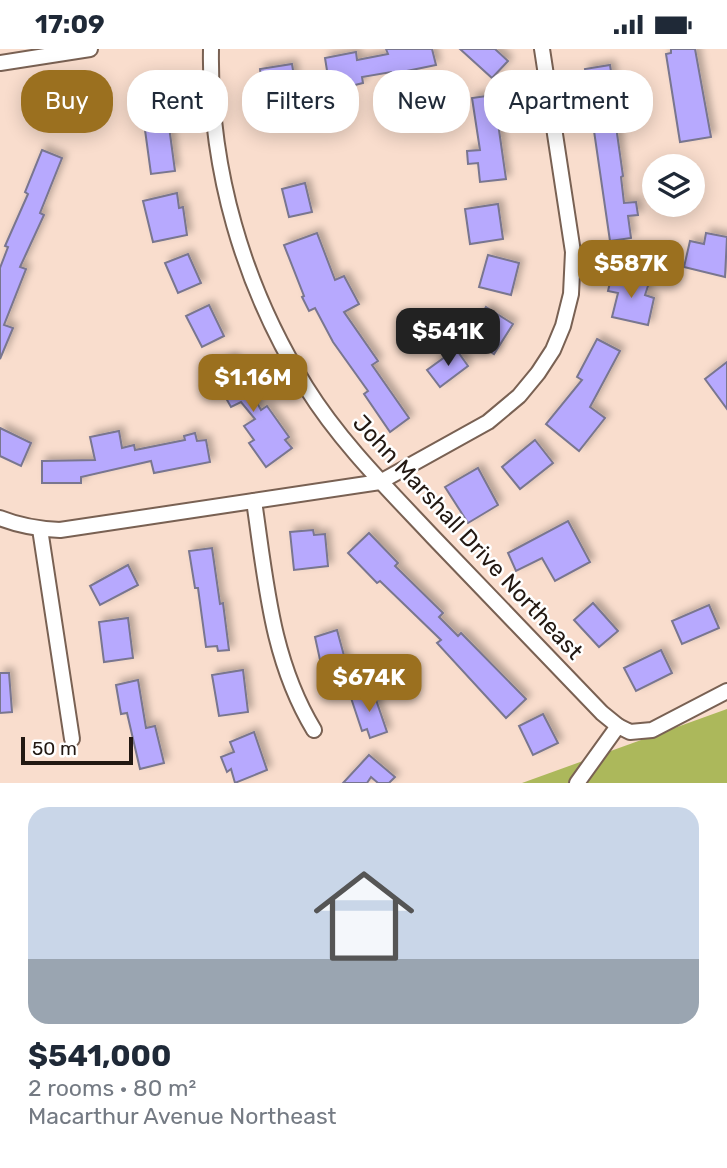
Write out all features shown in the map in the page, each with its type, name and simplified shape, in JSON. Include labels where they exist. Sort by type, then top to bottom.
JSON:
[{"type":"street","name":"John Marshall Drive Northeast","points":[[211,49],[214,119],[220,167],[231,216],[245,261],[272,326],[307,388],[334,427],[380,482],[602,713],[618,726]]},
{"type":"street","points":[[0,518],[14,524],[60,530],[380,482],[501,413],[538,373],[553,350],[563,326],[571,294],[573,252],[542,49]]},
{"type":"street","points":[[0,63],[85,50]]},
{"type":"street","points":[[254,501],[273,627],[293,691],[314,730]]},
{"type":"street","points":[[40,529],[72,740]]},
{"type":"street","points":[[577,783],[618,726],[630,732],[652,730],[727,691]]},
{"type":"green space","points":[[727,709],[727,783],[522,783]]},
{"type":"building","points":[[386,49],[432,49],[436,65],[412,70],[373,70],[373,75],[362,77],[363,83],[359,84],[359,70],[327,70],[325,58],[356,52],[357,60],[388,54]]},
{"type":"building","points":[[460,49],[495,49],[508,61],[500,70],[484,71]]},
{"type":"building","points":[[671,49],[695,49],[711,137],[680,142],[666,54],[671,53]]},
{"type":"building","points":[[292,64],[293,70],[260,70]]},
{"type":"building","points":[[610,65],[611,70],[585,70]]},
{"type":"building","points":[[484,96],[484,133],[499,133],[506,179],[480,182],[478,163],[468,164],[467,151],[480,150],[472,98]]},
{"type":"building","points":[[145,133],[170,133],[175,171],[151,174]]},
{"type":"building","points":[[594,133],[617,133],[624,203],[636,202],[638,215],[628,216],[631,238],[610,241]]},
{"type":"building","points":[[42,150],[62,158],[40,213],[44,215],[20,267],[26,269],[4,325],[13,328],[0,359],[0,268],[8,247],[5,246],[28,194],[25,192]]},
{"type":"building","points":[[305,183],[312,212],[289,217],[282,189]]},
{"type":"building","points":[[177,193],[179,208],[183,207],[187,235],[153,242],[143,201]]},
{"type":"building","points":[[498,204],[503,239],[470,244],[465,209]]},
{"type":"building","points":[[317,233],[335,280],[344,276],[359,304],[344,312],[378,361],[372,365],[409,418],[390,432],[364,394],[368,391],[333,342],[315,308],[309,311],[302,297],[304,296],[284,245]]},
{"type":"building","points":[[706,233],[727,237],[725,277],[684,267],[690,241],[704,244]]},
{"type":"building","points":[[188,254],[201,283],[178,293],[165,263]]},
{"type":"building","points":[[488,255],[519,263],[511,295],[479,287]]},
{"type":"building","points":[[612,274],[649,283],[645,295],[654,298],[648,325],[612,317],[618,293],[608,291]]},
{"type":"building","points":[[209,305],[224,336],[202,347],[186,316]]},
{"type":"building","points":[[486,307],[513,324],[494,354],[475,342],[485,328],[477,322]]},
{"type":"building","points":[[597,339],[620,351],[590,407],[605,418],[579,451],[546,424],[582,380],[577,377]]},
{"type":"building","points":[[456,349],[468,366],[440,387],[427,370]]},
{"type":"building","points":[[232,357],[261,410],[267,406],[289,437],[285,440],[292,448],[266,467],[249,443],[254,440],[244,426],[255,419],[241,402],[231,407],[210,370]]},
{"type":"building","points":[[727,362],[727,409],[705,379]]},
{"type":"building","points":[[0,428],[31,443],[21,466],[0,456]]},
{"type":"building","points":[[119,431],[122,448],[134,445],[135,450],[185,440],[184,436],[195,433],[197,441],[206,440],[210,462],[154,473],[151,461],[81,477],[81,483],[42,483],[42,461],[95,460],[90,437]]},
{"type":"building","points":[[535,440],[553,463],[520,489],[502,467]]},
{"type":"building","points":[[478,468],[498,505],[468,523],[445,487]]},
{"type":"building","points":[[568,521],[590,562],[555,581],[542,558],[516,571],[508,553]]},
{"type":"building","points":[[313,530],[314,535],[325,534],[328,566],[294,570],[290,532]]},
{"type":"building","points":[[369,533],[398,563],[395,566],[443,613],[439,617],[458,636],[461,633],[526,699],[506,718],[437,643],[441,640],[348,553]]},
{"type":"building","points":[[212,548],[229,650],[218,651],[217,646],[206,647],[198,588],[195,588],[189,551]]},
{"type":"building","points":[[128,565],[138,585],[100,605],[90,586]]},
{"type":"building","points":[[593,603],[618,631],[599,647],[574,620]]},
{"type":"building","points":[[709,605],[719,628],[682,644],[672,621]]},
{"type":"building","points":[[128,618],[133,658],[104,662],[99,622]]},
{"type":"building","points":[[337,630],[346,663],[322,669],[315,637]]},
{"type":"building","points":[[661,650],[672,673],[636,691],[624,668]]},
{"type":"building","points":[[243,670],[248,712],[219,716],[212,675]]},
{"type":"building","points":[[0,673],[9,673],[12,712],[0,713]]},
{"type":"building","points":[[138,680],[146,728],[155,726],[164,763],[140,769],[127,713],[121,714],[116,685]]},
{"type":"building","points":[[373,691],[387,732],[370,738],[367,729],[362,731],[351,698]]},
{"type":"building","points":[[543,714],[558,743],[533,755],[519,726]]},
{"type":"building","points":[[254,732],[267,770],[235,783],[231,769],[227,772],[221,757],[234,752],[230,742]]},
{"type":"building","points":[[369,755],[395,777],[389,783],[378,783],[371,777],[367,783],[343,783]]}]
